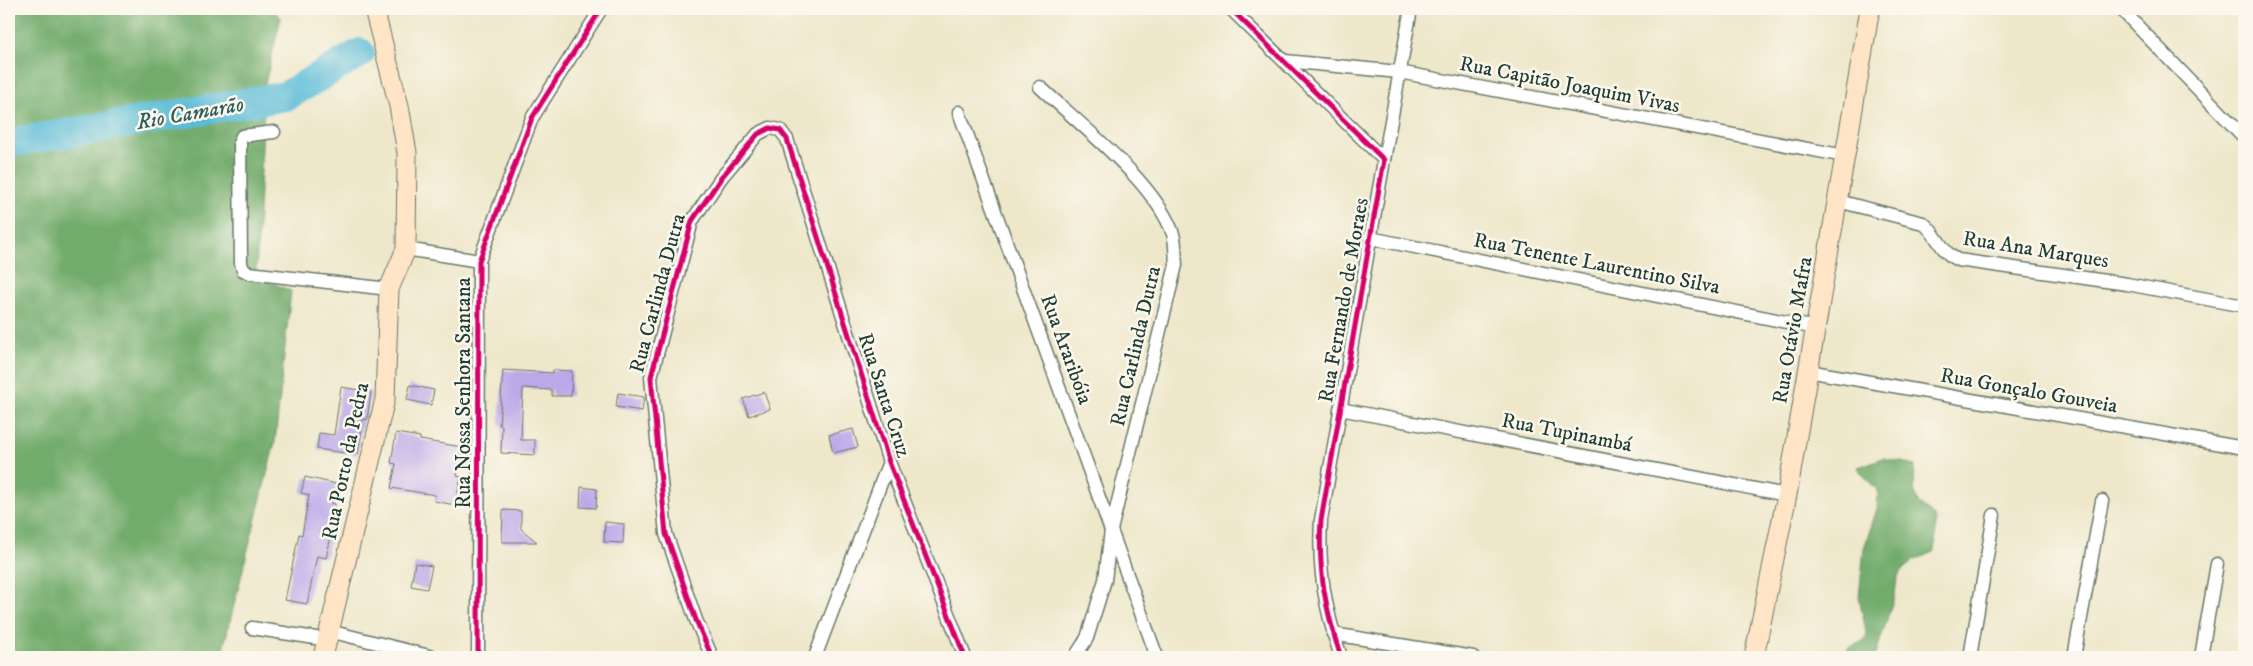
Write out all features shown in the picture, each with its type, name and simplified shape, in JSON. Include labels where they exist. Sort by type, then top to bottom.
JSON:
[{"type":"street","name":"Rua Nossa Senhora Santana","points":[[478,657],[479,261],[532,118],[601,9]]},
{"type":"street","points":[[1231,9],[1384,160]]},
{"type":"street","name":"Rua Fernando de Moraes","points":[[1341,657],[1333,634],[1322,588],[1319,556],[1321,520],[1411,9]]},
{"type":"street","name":"Rua Otávio Mafra","points":[[1754,657],[1787,495],[1870,9]]},
{"type":"street","points":[[2121,9],[2244,137]]},
{"type":"street","name":"Rua Porto da Pedra","points":[[327,643],[385,399],[389,289],[406,249],[407,153],[398,106],[375,12]]},
{"type":"street","name":"Rua Capitão Joaquim Vivas","points":[[1285,61],[1399,72],[1846,156]]},
{"type":"street","name":"Rua Carlinda Dutra","points":[[1040,88],[1135,176],[1158,204],[1173,235],[1176,265],[1111,530],[1105,580],[1087,638],[1074,657]]},
{"type":"street","name":"Rua Araribóia","points":[[959,112],[1157,657]]},
{"type":"street","name":"Rua Carlinda Dutra","points":[[712,657],[666,534],[651,377],[692,221],[721,178],[758,134],[770,128],[780,130],[787,139]]},
{"type":"street","points":[[274,132],[242,136],[240,141],[241,263],[243,270],[249,273],[389,289]]},
{"type":"street","name":"Rua Santa Cruz","points":[[787,139],[889,462],[965,657]]},
{"type":"street","name":"Rua Ana Marques","points":[[1838,201],[1923,223],[1930,228],[1950,257],[1958,260],[2127,284],[2244,306]]},
{"type":"street","name":"Rua Tenente Laurentino Silva","points":[[1370,238],[1816,328]]},
{"type":"street","points":[[406,249],[479,261]]},
{"type":"street","name":"Rua Gonçalo Gouveia","points":[[1808,371],[2244,448]]},
{"type":"street","name":"Rua Tupinambá","points":[[1340,409],[1787,495]]},
{"type":"street","points":[[814,657],[889,462]]},
{"type":"street","points":[[2074,657],[2102,501]]},
{"type":"street","points":[[1970,657],[1994,515]]},
{"type":"street","points":[[2202,657],[2217,564]]},
{"type":"street","points":[[252,628],[327,643],[433,657]]},
{"type":"street","points":[[1333,634],[1473,657]]},
{"type":"green space","points":[[9,9],[272,9],[281,18],[265,84],[256,276],[291,291],[275,442],[221,657],[9,657]]},
{"type":"green space","points":[[1883,458],[1915,465],[1914,489],[1918,503],[1931,513],[1936,520],[1935,551],[1913,561],[1900,572],[1875,657],[1852,657],[1847,649],[1861,642],[1867,636],[1859,597],[1864,548],[1877,509],[1878,491],[1861,473],[1858,467]]},
{"type":"building","points":[[503,370],[553,373],[553,370],[572,371],[571,396],[552,396],[552,390],[523,388],[521,440],[535,440],[535,455],[501,453],[502,425],[499,425]]},
{"type":"building","points":[[410,385],[434,390],[431,405],[407,400]]},
{"type":"building","points":[[341,387],[371,392],[367,420],[363,419],[358,455],[317,449],[319,433],[334,435]]},
{"type":"building","points":[[764,392],[770,409],[749,416],[743,399]]},
{"type":"building","points":[[618,393],[644,397],[642,411],[616,407]]},
{"type":"building","points":[[853,429],[858,447],[833,453],[829,435]]},
{"type":"building","points":[[396,433],[420,437],[420,440],[462,447],[457,476],[461,477],[455,505],[434,501],[435,495],[391,488],[396,464],[391,463]]},
{"type":"building","points":[[305,477],[336,484],[331,503],[335,504],[326,558],[317,556],[307,604],[285,600],[299,534],[302,535],[309,495],[301,493]]},
{"type":"building","points":[[581,487],[597,489],[596,508],[580,507]]},
{"type":"building","points":[[503,510],[521,511],[521,529],[537,542],[502,542]]},
{"type":"building","points":[[605,522],[624,524],[623,543],[604,542]]},
{"type":"building","points":[[415,563],[432,566],[427,589],[411,586]]},
{"type":"waterway","name":"Rio Camarão","points":[[9,143],[286,96],[360,53]]},
{"type":"cycle path","points":[[478,657],[479,261],[532,118],[601,9]]},
{"type":"cycle path","points":[[1231,9],[1384,160],[1321,520],[1320,539],[1324,590],[1341,657]]},
{"type":"cycle path","points":[[712,657],[696,620],[666,534],[651,377],[692,221],[721,178],[758,134],[770,128],[780,130],[787,139],[889,462],[965,657]]}]
